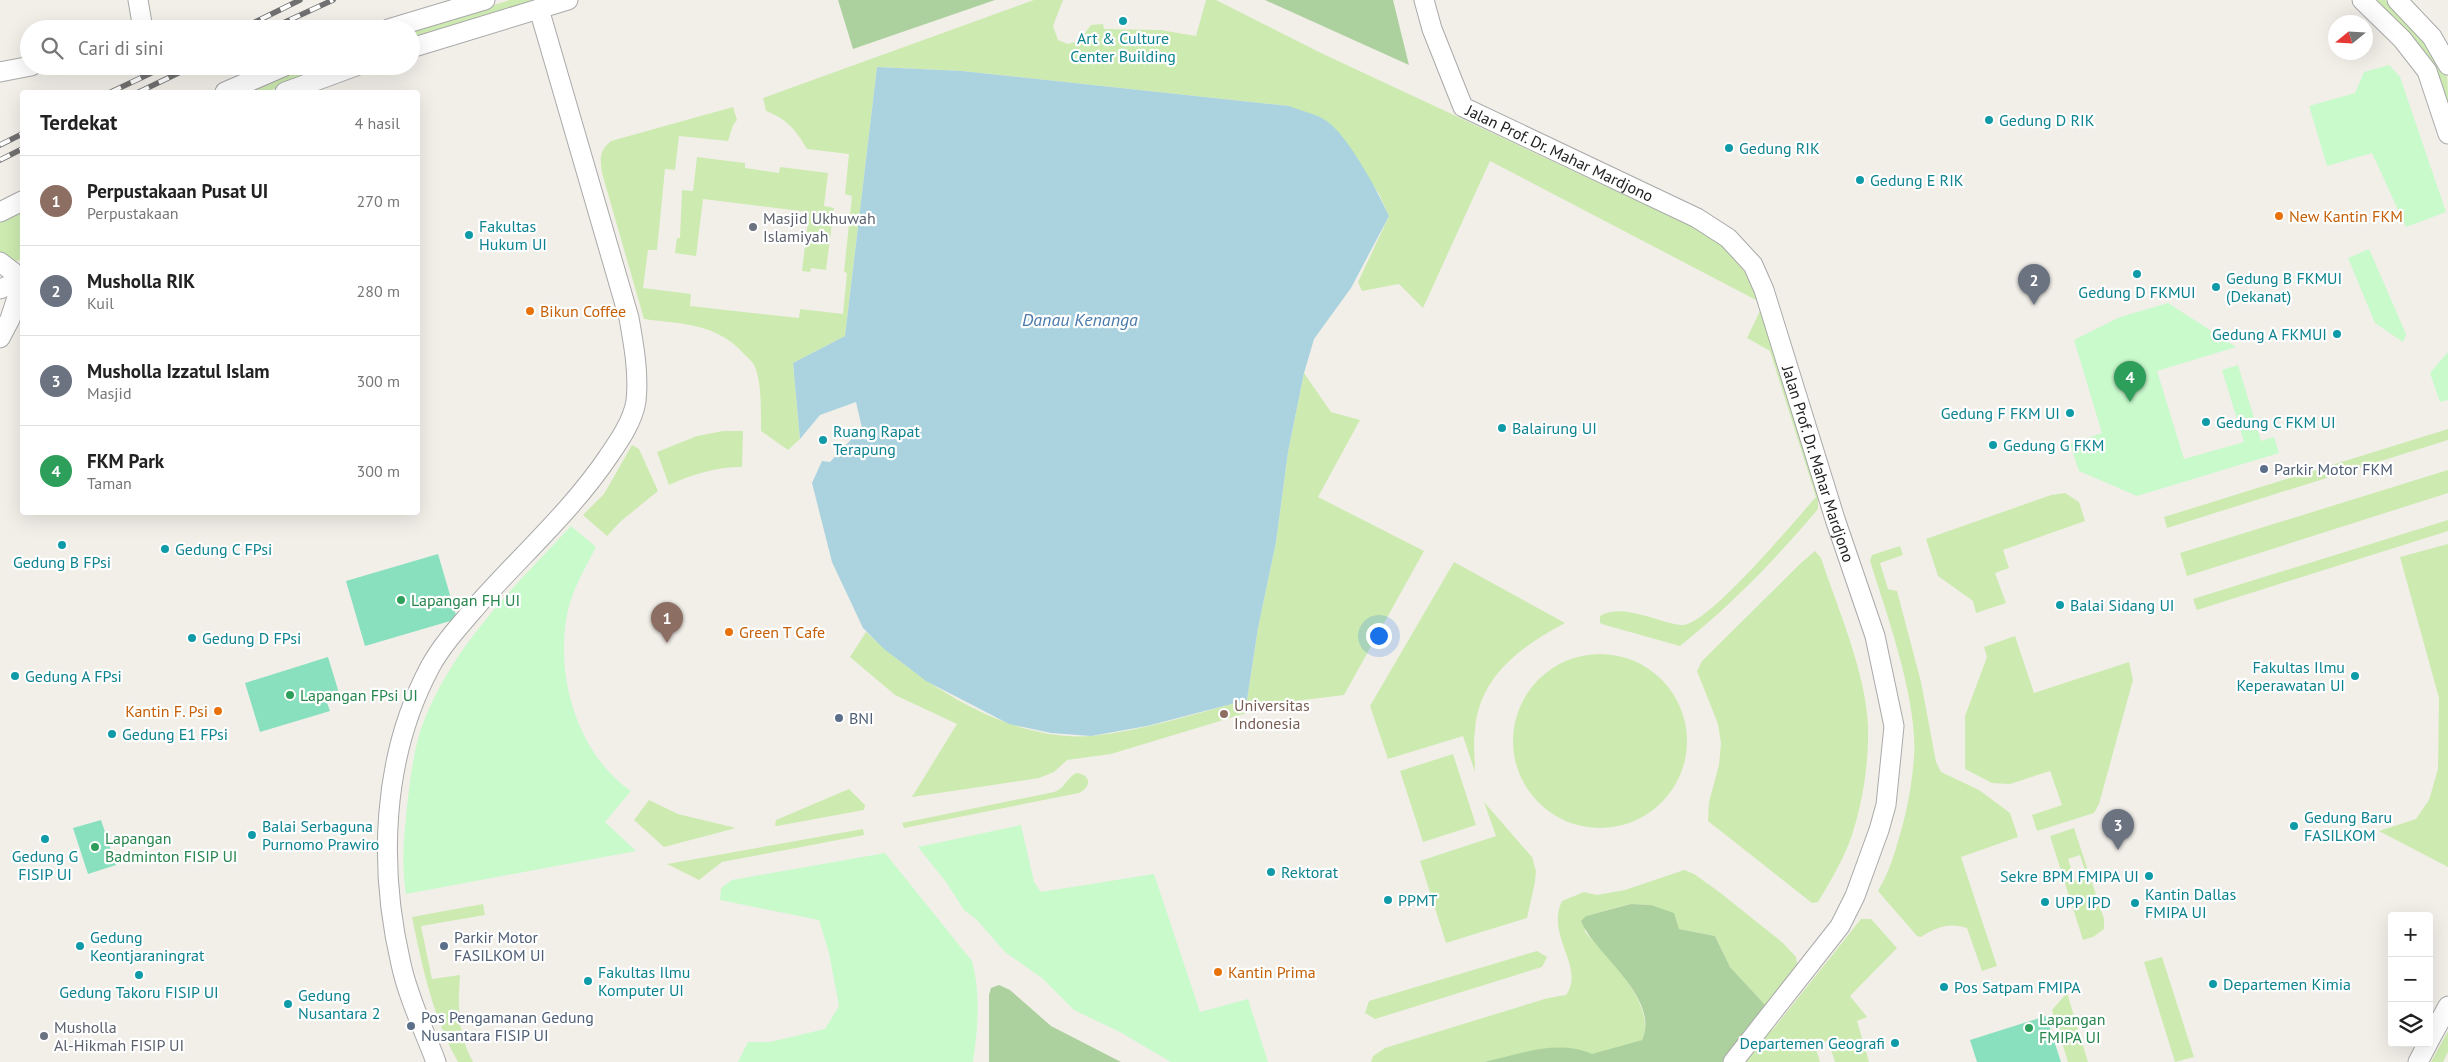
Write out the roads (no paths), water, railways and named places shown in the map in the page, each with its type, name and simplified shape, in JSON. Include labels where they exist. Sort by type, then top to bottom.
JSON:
[{"type":"street","points":[[138,0],[141,20]]},
{"type":"street","points":[[418,20],[485,0]]},
{"type":"street","points":[[420,45],[568,0]]},
{"type":"street","name":"Jalan Prof. Dr. Mahar Mardjono","points":[[1424,0],[1432,29],[1463,107],[1697,218],[1728,238],[1753,265],[1777,328],[1834,519],[1875,636],[1894,726],[1892,768],[1880,830],[1855,896],[1840,926],[1733,1062]]},
{"type":"street","points":[[2362,0],[2402,39],[2426,71],[2448,134]]},
{"type":"street","points":[[2397,0],[2432,37],[2448,65]]},
{"type":"street","points":[[436,1062],[401,966],[391,906],[387,864],[388,815],[399,747],[431,666],[470,614],[581,494],[623,435],[636,403],[637,370],[629,318],[539,9]]},
{"type":"street","points":[[0,72],[20,68]]},
{"type":"street","points":[[230,90],[264,75]]},
{"type":"street","points":[[290,90],[331,75]]},
{"type":"street","points":[[0,212],[20,202]]},
{"type":"street","points":[[0,262],[20,278]]},
{"type":"street","points":[[0,289],[20,281]]},
{"type":"street","points":[[0,338],[10,319],[20,286]]},
{"type":"street","points":[[2433,1034],[2448,1006]]},
{"type":"street","points":[[2418,1062],[2426,1047]]},
{"type":"water","name":"Danau Kenanga","points":[[877,67],[962,71],[1289,106],[1328,122],[1354,152],[1378,193],[1389,216],[1351,288],[1314,339],[1304,373],[1288,452],[1276,542],[1258,628],[1247,700],[1147,726],[1091,736],[1051,733],[1009,724],[926,681],[884,649],[863,628],[832,562],[812,483],[822,461],[830,462],[862,428],[856,402],[820,415],[800,439],[793,363],[845,336]]},
{"type":"railway","points":[[259,20],[300,0]]},
{"type":"railway","points":[[290,20],[333,0]]},
{"type":"railway","points":[[115,90],[147,75]]},
{"type":"railway","points":[[143,90],[174,75]]},
{"type":"railway","points":[[0,145],[20,135]]},
{"type":"railway","points":[[0,160],[20,150]]},
{"type":"place","name":"Art & Culture Center Building","points":[[1123,21]]},
{"type":"place","name":"Gedung D RIK","points":[[1989,120]]},
{"type":"place","name":"Gedung RIK","points":[[1729,148]]},
{"type":"place","name":"Gedung E RIK","points":[[1860,180]]},
{"type":"place","name":"New Kantin FKM","points":[[2279,216]]},
{"type":"place","name":"Masjid Ukhuwah Islamiyah","points":[[753,227]]},
{"type":"place","name":"Fakultas Hukum UI","points":[[469,235]]},
{"type":"place","name":"Gedung D FKMUI","points":[[2137,274]]},
{"type":"place","name":"Gedung B FKMUI (Dekanat)","points":[[2216,287]]},
{"type":"place","name":"Musholla RIK","points":[[2034,305]]},
{"type":"place","name":"Bikun Coffee","points":[[530,311]]},
{"type":"place","name":"Gedung A FKMUI","points":[[2337,334]]},
{"type":"place","name":"FKM Park","points":[[2130,402]]},
{"type":"place","name":"Gedung F FKM UI","points":[[2070,413]]},
{"type":"place","name":"Gedung C FKM UI","points":[[2206,422]]},
{"type":"place","name":"Balairung UI","points":[[1502,428]]},
{"type":"place","name":"Ruang Rapat Terapung","points":[[823,440]]},
{"type":"place","name":"Gedung G FKM","points":[[1993,445]]},
{"type":"place","name":"Parkir Motor FKM","points":[[2264,469]]},
{"type":"place","name":"Gedung B FPsi","points":[[62,545]]},
{"type":"place","name":"Gedung C FPsi","points":[[165,549]]},
{"type":"place","name":"Lapangan FH UI","points":[[401,600]]},
{"type":"place","name":"Balai Sidang UI","points":[[2060,605]]},
{"type":"place","name":"Green T Cafe","points":[[729,632]]},
{"type":"place","name":"Gedung D FPsi","points":[[192,638]]},
{"type":"place","name":"Perpustakaan Pusat UI","points":[[667,643]]},
{"type":"place","name":"Gedung A FPsi","points":[[15,676]]},
{"type":"place","name":"Fakultas Ilmu Keperawatan UI","points":[[2355,676]]},
{"type":"place","name":"Lapangan FPsi UI","points":[[290,695]]},
{"type":"place","name":"Kantin F. Psi","points":[[218,711]]},
{"type":"place","name":"Universitas Indonesia","points":[[1224,714]]},
{"type":"place","name":"BNI","points":[[839,718]]},
{"type":"place","name":"Gedung E1 FPsi","points":[[112,734]]},
{"type":"place","name":"Gedung Baru FASILKOM","points":[[2294,826]]},
{"type":"place","name":"Balai Serbaguna Purnomo Prawiro","points":[[252,835]]},
{"type":"place","name":"Gedung G FISIP UI","points":[[45,839]]},
{"type":"place","name":"Lapangan Badminton FISIP UI","points":[[95,847]]},
{"type":"place","name":"Musholla Izzatul Islam","points":[[2118,850]]},
{"type":"place","name":"Rektorat","points":[[1271,872]]},
{"type":"place","name":"Sekre BPM FMIPA UI","points":[[2149,876]]},
{"type":"place","name":"PPMT","points":[[1388,900]]},
{"type":"place","name":"UPP IPD","points":[[2045,902]]},
{"type":"place","name":"Kantin Dallas FMIPA UI","points":[[2135,903]]},
{"type":"place","name":"Gedung Keontjaraningrat","points":[[80,946]]},
{"type":"place","name":"Parkir Motor FASILKOM UI","points":[[444,946]]},
{"type":"place","name":"Kantin Prima","points":[[1218,972]]},
{"type":"place","name":"Gedung Takoru FISIP UI","points":[[139,975]]},
{"type":"place","name":"Fakultas Ilmu Komputer UI","points":[[588,981]]},
{"type":"place","name":"Departemen Kimia","points":[[2213,984]]},
{"type":"place","name":"Pos Satpam FMIPA","points":[[1944,987]]},
{"type":"place","name":"Gedung Nusantara 2","points":[[288,1004]]},
{"type":"place","name":"Pos Pengamanan Gedung Nusantara FISIP UI","points":[[411,1026]]},
{"type":"place","name":"Lapangan FMIPA UI","points":[[2029,1028]]},
{"type":"place","name":"Musholla Al-Hikmah FISIP UI","points":[[44,1036]]},
{"type":"place","name":"Departemen Geografi","points":[[1895,1043]]}]
